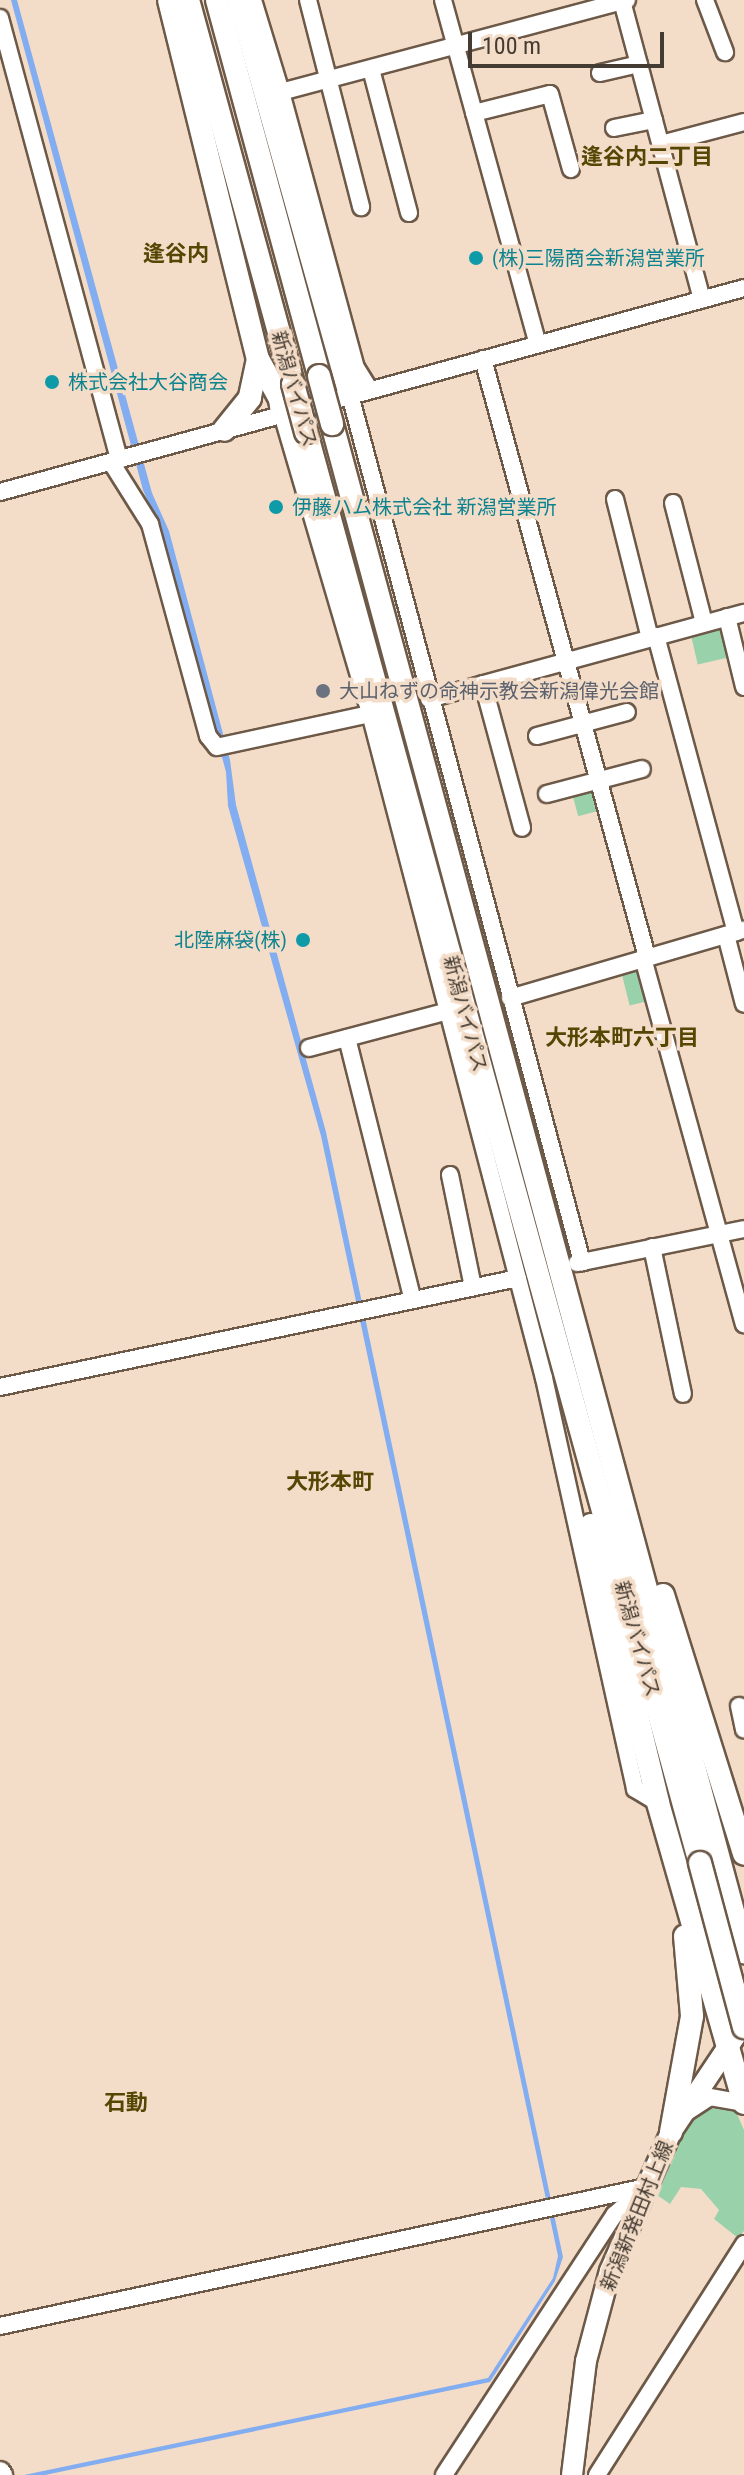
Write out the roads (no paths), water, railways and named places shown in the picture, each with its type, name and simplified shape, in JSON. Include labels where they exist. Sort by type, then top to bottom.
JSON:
[{"type":"highway","points":[[169,0],[258,359],[280,399],[282,414]]},
{"type":"highway","name":"新潟バイパス","points":[[188,0],[568,1394],[709,1860],[744,1952]]},
{"type":"highway","name":"新潟バイパス","points":[[217,0],[597,1401],[709,1860],[744,2026]]},
{"type":"highway","points":[[239,0],[360,393]]},
{"type":"highway","points":[[224,430],[250,398],[258,359]]},
{"type":"highway","points":[[568,1394],[594,1540],[658,1803],[744,2103]]},
{"type":"highway","points":[[597,1401],[744,1833]]},
{"type":"highway","points":[[713,1747],[744,1854]]},
{"type":"highway","points":[[677,2123],[692,2016],[679,1880]]},
{"type":"main road","name":"新潟新発田村上線","points":[[572,2475],[586,2361],[610,2271],[677,2123],[744,2026]]},
{"type":"street","points":[[253,0],[327,254],[356,368],[429,699],[580,1262],[744,1229]]},
{"type":"street","points":[[308,0],[361,207]]},
{"type":"street","points":[[443,0],[538,344]]},
{"type":"street","points":[[705,0],[725,52]]},
{"type":"street","points":[[281,92],[624,1],[702,299]]},
{"type":"street","points":[[0,18],[115,461],[150,524],[208,736],[223,747],[369,714]]},
{"type":"street","points":[[600,73],[639,64]]},
{"type":"street","points":[[371,69],[409,213]]},
{"type":"street","points":[[474,113],[550,94],[571,169]]},
{"type":"street","points":[[614,128],[654,120]]},
{"type":"street","points":[[661,144],[744,122]]},
{"type":"street","points":[[0,492],[744,288]]},
{"type":"street","points":[[483,359],[567,660],[744,1324]]},
{"type":"street","points":[[282,414],[369,714],[444,1012],[518,1278],[566,1471],[635,1789],[658,1803]]},
{"type":"street","points":[[615,499],[735,933],[744,1004]]},
{"type":"street","points":[[673,503],[704,623]]},
{"type":"street","points":[[429,699],[744,613]]},
{"type":"street","points":[[727,617],[744,687]]},
{"type":"street","points":[[483,684],[522,828]]},
{"type":"street","points":[[537,736],[627,712]]},
{"type":"street","points":[[547,794],[642,769]]},
{"type":"street","points":[[510,998],[735,933]]},
{"type":"street","points":[[309,1048],[444,1012]]},
{"type":"street","points":[[347,1038],[413,1300]]},
{"type":"street","points":[[450,1175],[473,1287]]},
{"type":"street","points":[[652,1247],[683,1394]]},
{"type":"street","points":[[0,1387],[518,1278]]},
{"type":"street","points":[[739,1706],[744,1729]]},
{"type":"street","points":[[677,2123],[710,2097],[744,2103]]},
{"type":"street","points":[[0,2326],[646,2187]]},
{"type":"street","points":[[444,2475],[614,2215],[646,2187]]},
{"type":"street","points":[[597,2475],[743,2250]]},
{"type":"water","points":[[11,0],[17,0],[152,493],[169,531],[230,760],[236,805],[326,1132],[563,2257],[555,2281],[490,2382],[45,2475],[24,2475],[488,2378],[553,2278],[558,2256],[321,1136],[228,806],[226,772],[163,537],[143,490]]},
{"type":"place","name":"(株)三陽商会新潟営業所","points":[[476,258]]},
{"type":"place","name":"株式会社大谷商会","points":[[52,382]]},
{"type":"place","name":"伊藤ハム株式会社 新潟営業所","points":[[276,507]]},
{"type":"place","name":"大山ねずの命神示教会新潟偉光会館","points":[[323,691]]},
{"type":"place","name":"北陸麻袋(株)","points":[[303,940]]},
{"type":"district","name":"逢谷内二丁目","points":[[647,157]]},
{"type":"district","name":"逢谷内","points":[[176,254]]},
{"type":"district","name":"大形本町六丁目","points":[[622,1038]]},
{"type":"district","name":"大形本町","points":[[330,1482]]},
{"type":"district","name":"石動","points":[[126,2103]]}]
